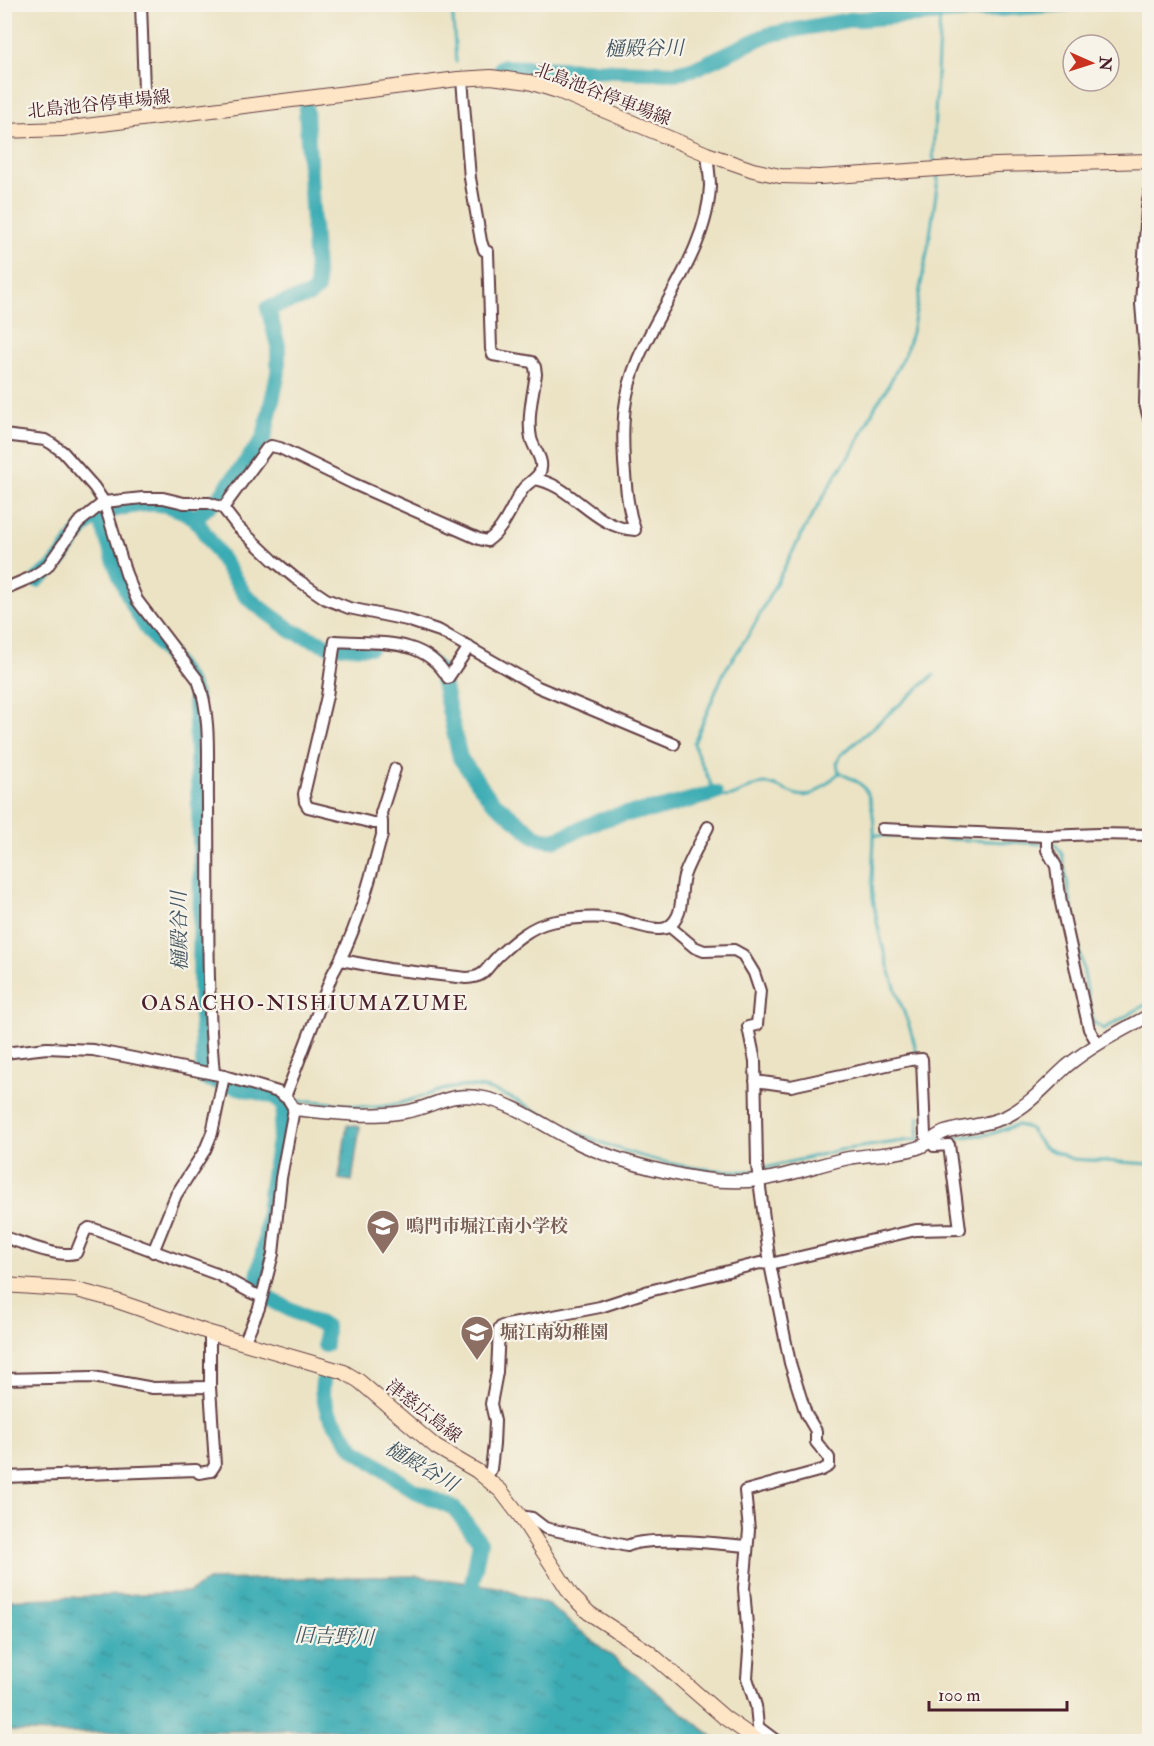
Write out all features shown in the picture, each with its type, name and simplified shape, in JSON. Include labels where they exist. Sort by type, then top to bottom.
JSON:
[{"type":"main road","name":"北島池谷停車場線","points":[[4,131],[62,129],[491,77],[529,82],[558,91],[707,154],[771,174],[820,177],[975,166],[1149,161]]},
{"type":"main road","name":"津慈広島線","points":[[9,1287],[77,1290],[111,1299],[210,1333],[344,1372],[359,1381],[436,1447],[477,1471],[501,1491],[572,1596],[589,1613],[649,1652],[725,1719],[760,1742]]},
{"type":"street","points":[[141,4],[145,118]]},
{"type":"street","points":[[216,505],[271,446],[487,541],[496,536],[525,487],[541,469],[540,460],[531,441],[530,429],[535,367],[532,362],[493,355],[491,349],[488,252],[484,250],[481,241],[470,178],[462,79]]},
{"type":"street","points":[[534,479],[548,481],[593,515],[614,525],[635,530],[626,494],[622,429],[626,399],[638,360],[693,254],[708,206],[710,185],[707,154]]},
{"type":"street","points":[[1149,190],[1141,304],[1146,365],[1145,404],[1149,422]]},
{"type":"street","points":[[4,435],[45,440],[52,444],[63,452],[94,487],[106,509],[126,574],[137,600],[198,680],[202,692],[207,751],[209,1018],[212,1074],[208,1142],[176,1195],[153,1252]]},
{"type":"street","points":[[4,589],[32,577],[47,567],[78,523],[106,509],[143,498],[163,498],[184,503],[216,505],[273,560],[326,599],[349,608],[407,620],[440,631],[538,687],[674,744]]},
{"type":"street","points":[[382,824],[373,824],[308,807],[304,802],[327,696],[335,641],[394,643],[407,646],[431,657],[440,664],[448,678],[468,647]]},
{"type":"street","points":[[244,1343],[260,1308],[273,1254],[290,1102],[332,975],[341,960],[362,908],[382,835],[381,813],[395,769]]},
{"type":"street","points":[[341,960],[389,969],[466,978],[477,977],[487,971],[496,958],[528,931],[547,923],[594,918],[615,919],[661,929],[669,926],[679,914],[683,879],[708,827]]},
{"type":"street","points":[[882,829],[1047,842],[1098,834],[1149,835]]},
{"type":"street","points":[[1047,842],[1056,866],[1061,903],[1089,1029],[1098,1044]]},
{"type":"street","points":[[669,926],[694,947],[704,951],[734,950],[743,955],[754,973],[760,991],[757,1025],[748,1027],[755,1061],[758,1173],[770,1264],[790,1363],[806,1414],[816,1431],[816,1442],[829,1458],[829,1466],[822,1470],[745,1491],[749,1530],[744,1588],[749,1651],[747,1678],[756,1706],[758,1727],[778,1742]]},
{"type":"street","points":[[4,1053],[47,1048],[93,1050],[212,1074],[278,1092],[290,1102],[344,1114],[384,1115],[407,1112],[464,1095],[486,1098],[505,1105],[574,1141],[636,1164],[726,1182],[758,1173],[919,1148],[946,1132],[985,1125],[1027,1104],[1068,1066],[1098,1044],[1149,1015]]},
{"type":"street","points":[[755,1081],[791,1086],[922,1059],[930,1141]]},
{"type":"street","points":[[486,1479],[495,1444],[495,1421],[491,1404],[497,1372],[499,1329],[502,1326],[600,1307],[649,1291],[760,1263],[770,1264],[916,1230],[960,1229],[949,1145],[930,1141]]},
{"type":"street","points":[[4,1237],[51,1252],[71,1254],[76,1253],[85,1231],[89,1228],[262,1293]]},
{"type":"street","points":[[4,1477],[211,1471],[215,1465],[210,1387],[210,1333]]},
{"type":"street","points":[[4,1379],[93,1377],[153,1388],[210,1387]]},
{"type":"street","points":[[520,1516],[532,1518],[545,1528],[627,1546],[634,1542],[659,1541],[747,1546]]},
{"type":"water","points":[[347,1125],[360,1127],[352,1181],[339,1179]]},
{"type":"water","name":"旧吉野川","points":[[417,1576],[497,1587],[548,1605],[718,1741],[400,1742],[338,1730],[53,1733],[5,1731],[5,1600],[190,1592],[208,1580]]},
{"type":"waterway","points":[[452,4],[456,62]]},
{"type":"waterway","name":"樋殿谷川","points":[[502,67],[675,73],[696,68],[767,35],[848,20],[1065,4]]},
{"type":"waterway","points":[[1065,6],[1133,4]]},
{"type":"waterway","points":[[935,165],[933,155],[940,14]]},
{"type":"waterway","name":"樋殿谷川","points":[[306,109],[317,289],[310,295],[268,308],[278,346],[278,373],[264,438],[220,496],[195,518],[245,595],[292,631],[329,646],[371,647]]},
{"type":"waterway","points":[[917,1057],[911,1030],[888,965],[877,920],[872,885],[874,822],[867,792],[857,782],[839,773],[821,789],[809,795],[797,795],[770,784],[764,784],[728,797],[722,796],[715,793],[694,743],[724,672],[751,631],[805,528],[854,449],[905,354],[912,332],[929,242],[937,174]]},
{"type":"waterway","points":[[1150,280],[1150,321]]},
{"type":"waterway","name":"樋殿谷川","points":[[195,518],[170,506],[159,504],[137,505],[99,513],[118,570],[136,611],[150,633],[178,667],[195,695],[201,866],[200,991],[204,1078],[276,1097],[283,1105],[265,1243],[256,1286],[267,1298],[326,1327],[325,1345]]},
{"type":"waterway","name":"樋殿谷川","points":[[37,580],[54,566],[80,531],[99,513]]},
{"type":"waterway","name":"樋殿谷川","points":[[432,664],[441,674],[460,758],[490,799],[535,836],[552,840],[598,821],[662,808],[715,793]]},
{"type":"waterway","points":[[839,773],[837,763],[841,755],[934,675]]},
{"type":"waterway","points":[[875,835],[1044,844]]},
{"type":"waterway","points":[[1050,844],[1055,844],[1062,854],[1093,1022],[1104,1029],[1150,1002]]},
{"type":"waterway","points":[[283,1105],[318,1101],[377,1107],[456,1087],[484,1088],[515,1100],[588,1137],[634,1154],[705,1169],[754,1171]]},
{"type":"waterway","points":[[761,1169],[840,1150],[918,1139],[919,1117]]},
{"type":"waterway","points":[[941,1139],[991,1134],[1017,1125],[1029,1128],[1043,1147],[1072,1159],[1150,1164]]},
{"type":"waterway","name":"樋殿谷川","points":[[323,1382],[322,1391],[328,1413],[354,1449],[413,1490],[454,1508],[480,1542],[468,1605]]},
{"type":"place","name":"鳴門市堀江南小学校","points":[[383,1255]]},
{"type":"place","name":"堀江南幼稚園","points":[[477,1361]]},
{"type":"district","name":"OASACHO-NISHIUMAZUME","points":[[305,1003]]}]
